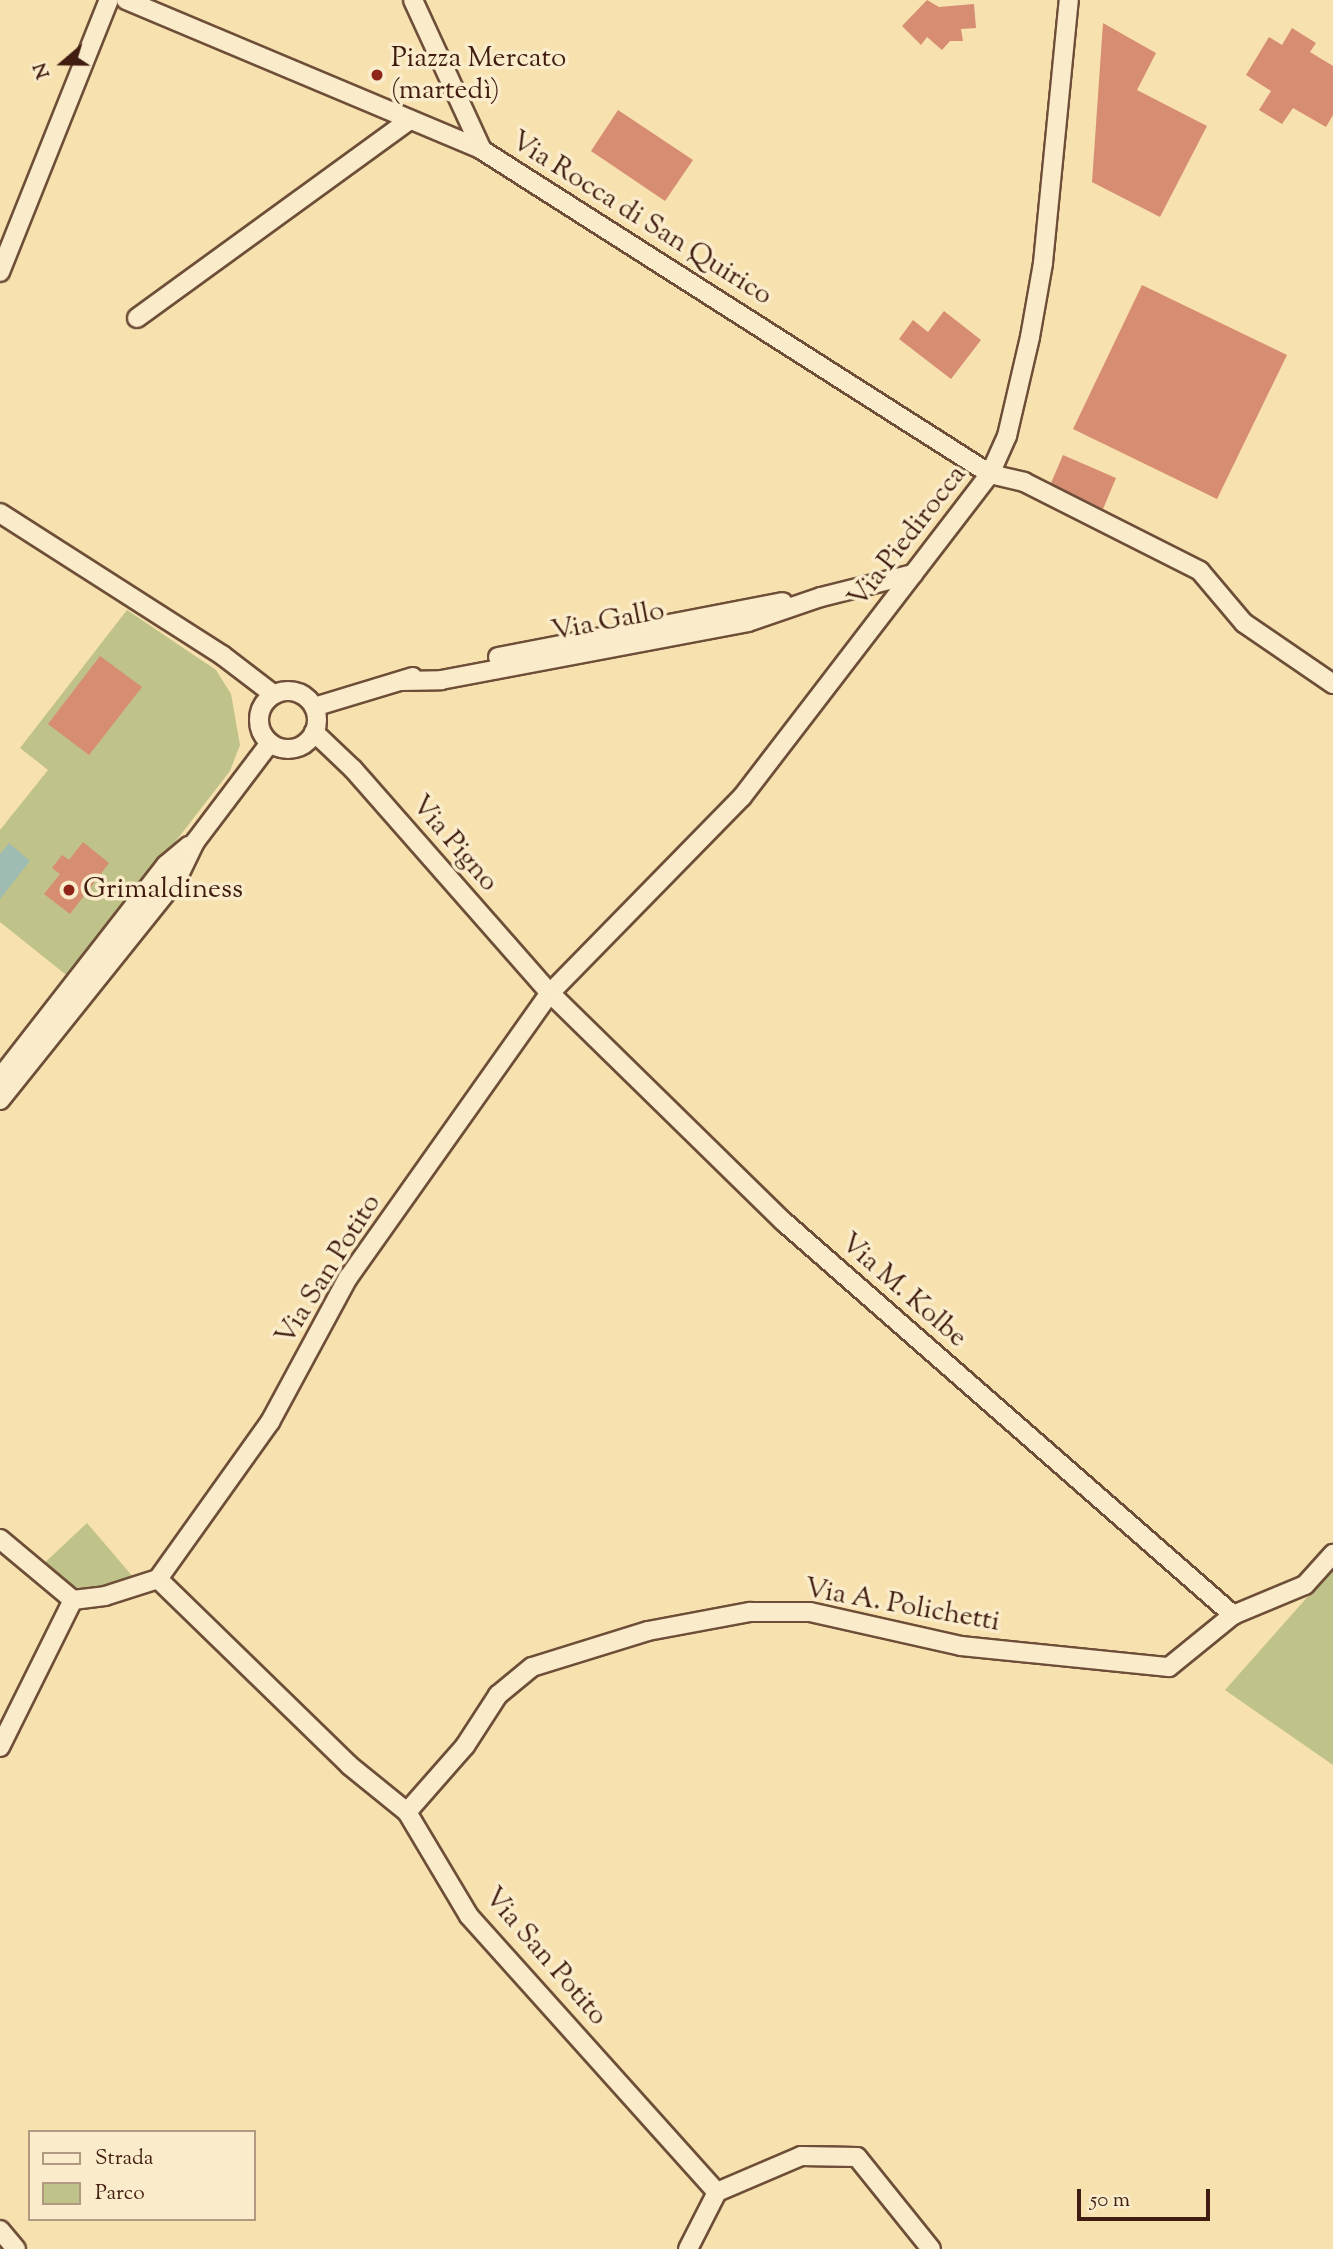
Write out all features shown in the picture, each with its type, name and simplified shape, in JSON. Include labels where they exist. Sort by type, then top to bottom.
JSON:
[{"type":"street","points":[[0,272],[109,0]]},
{"type":"street","name":"Via Rocca di San Quirico","points":[[127,0],[482,150],[990,474],[1024,482],[1200,571],[1244,623],[1333,684]]},
{"type":"street","points":[[413,0],[482,150]]},
{"type":"street","name":"Via Piedirocca","points":[[550,993],[742,797],[990,474],[1007,436],[1035,312],[1069,0]]},
{"type":"street","points":[[137,318],[410,120]]},
{"type":"street","points":[[0,513],[222,655],[273,694]]},
{"type":"street","name":"Via Gallo","points":[[314,707],[438,670],[748,606],[821,597],[913,574]]},
{"type":"street","points":[[291,690],[314,707],[314,732],[304,744],[290,749],[270,743],[259,724],[260,710],[273,694],[291,690]]},
{"type":"street","name":"Via Pigno","points":[[314,732],[353,769],[550,993]]},
{"type":"street","points":[[0,1100],[177,879],[195,842],[270,743]]},
{"type":"street","points":[[0,1077],[166,865],[195,842]]},
{"type":"street","name":"Via San Potito","points":[[550,993],[348,1278],[270,1422],[158,1579],[349,1765],[407,1812],[470,1916],[717,2192]]},
{"type":"street","name":"Via M. Kolbe","points":[[550,993],[784,1222],[1233,1615]]},
{"type":"street","points":[[0,1539],[73,1600],[105,1596],[158,1579]]},
{"type":"street","name":"Via A. Polichetti","points":[[407,1812],[465,1746],[498,1695],[532,1667],[648,1631],[750,1612],[810,1612],[961,1646],[1169,1667],[1233,1615],[1305,1585],[1333,1555]]},
{"type":"street","points":[[0,1747],[73,1600]]},
{"type":"street","points":[[688,2249],[717,2192],[801,2156],[857,2157],[931,2249]]},
{"type":"street","points":[[0,2230],[16,2249]]},
{"type":"green space","points":[[127,610],[216,670],[231,694],[240,745],[230,771],[70,978],[0,922],[0,830],[48,770],[20,748]]},
{"type":"green space","points":[[87,1523],[140,1585],[73,1600],[38,1569]]},
{"type":"green space","points":[[1333,1568],[1333,1765],[1225,1690]]},
{"type":"water","points":[[9,843],[30,861],[0,899],[0,854]]},
{"type":"building","points":[[927,0],[939,7],[974,4],[976,28],[961,29],[963,41],[950,41],[942,50],[927,37],[921,45],[902,26]]},
{"type":"building","points":[[1103,23],[1156,53],[1137,90],[1207,126],[1160,217],[1092,182]]},
{"type":"building","points":[[1292,28],[1316,43],[1310,52],[1333,66],[1333,115],[1326,127],[1293,108],[1282,124],[1259,110],[1271,91],[1246,75],[1269,37],[1282,45]]},
{"type":"building","points":[[618,110],[693,160],[665,201],[591,151]]},
{"type":"building","points":[[1142,285],[1287,355],[1217,499],[1073,429]]},
{"type":"building","points":[[944,311],[981,340],[951,379],[899,339],[913,320],[928,332]]},
{"type":"building","points":[[1063,455],[1116,478],[1103,509],[1051,483]]},
{"type":"building","points":[[100,656],[142,687],[89,755],[48,724]]},
{"type":"building","points":[[83,842],[109,863],[70,914],[44,894],[60,874],[52,868],[62,855],[69,860]]},
{"type":"place","name":"Piazza Mercato (martedì)","points":[[377,75]]},
{"type":"place","name":"Grimaldiness","points":[[69,890]]}]
